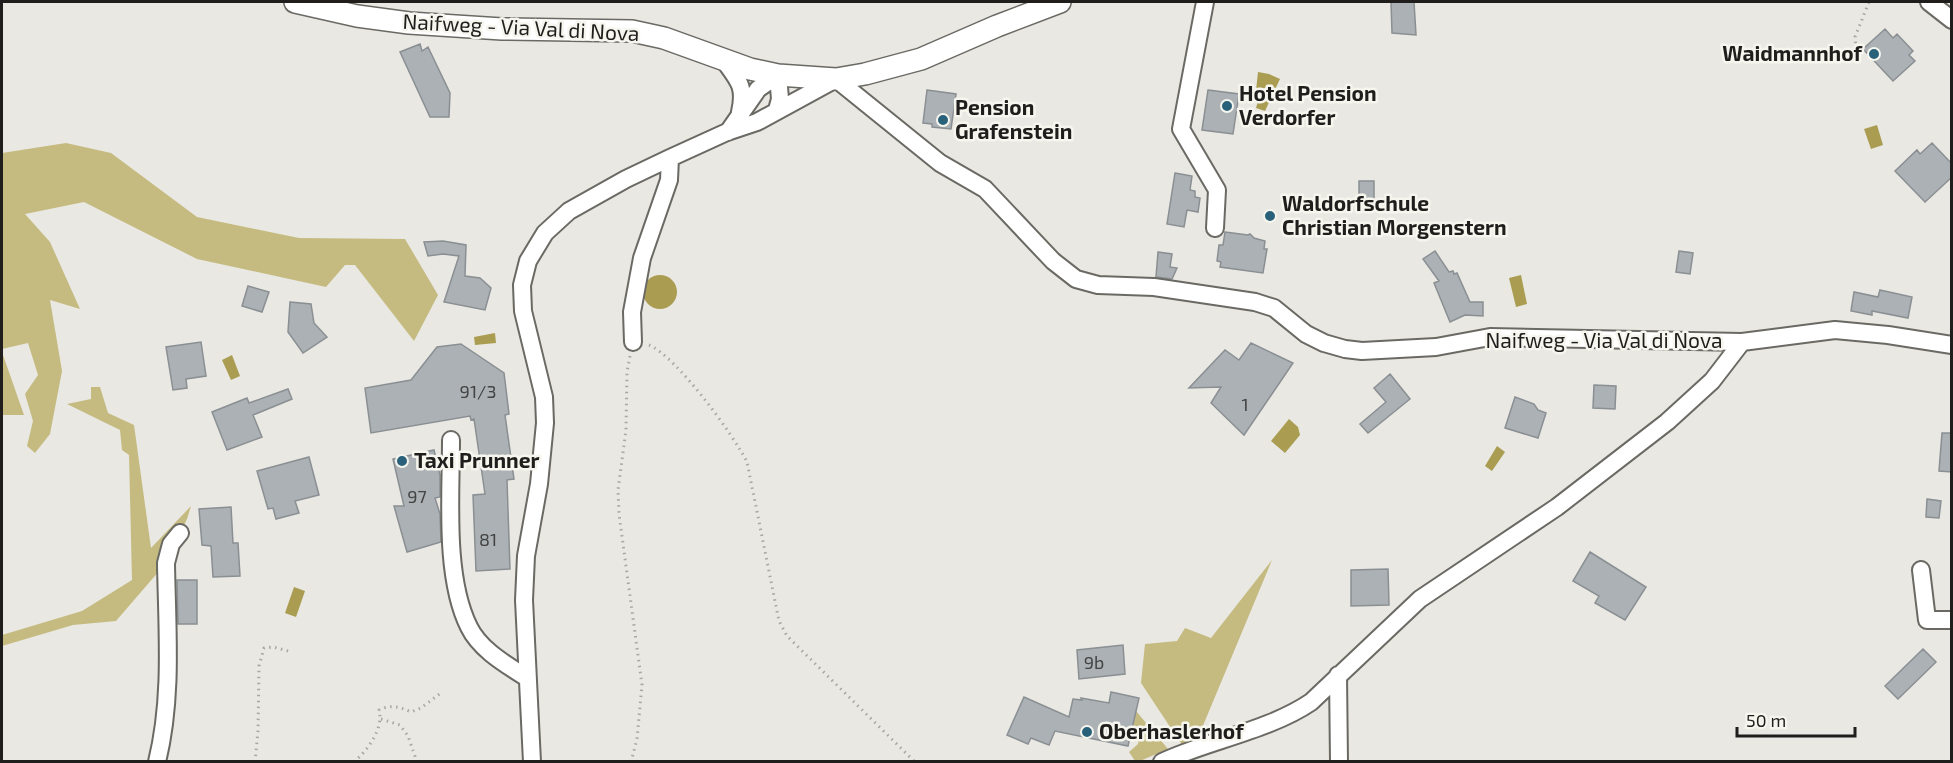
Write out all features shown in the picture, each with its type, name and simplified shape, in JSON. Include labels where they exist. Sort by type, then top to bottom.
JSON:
[{"type":"main road","name":"Naifweg - Via Val di Nova","points":[[295,2],[357,16],[409,23],[502,29],[632,31],[664,38],[750,69],[778,75],[836,79],[921,59],[1060,2]]},
{"type":"street","points":[[1205,2],[1181,129],[1216,190],[1215,228]]},
{"type":"street","points":[[1929,2],[1952,20]]},
{"type":"street","points":[[723,59],[737,78],[744,95],[739,117]]},
{"type":"street","points":[[777,110],[780,99],[778,75]]},
{"type":"street","points":[[727,132],[758,89],[778,75]]},
{"type":"street","points":[[532,762],[527,678],[526,556],[541,475],[545,423],[544,397],[523,311],[522,285],[528,261],[545,233],[570,211],[626,179],[727,132],[757,122],[836,79]]},
{"type":"street","name":"Naifweg - Via Val di Nova","points":[[836,79],[940,162],[985,189],[1053,261],[1076,279],[1098,285],[1154,287],[1255,302],[1274,308],[1306,334],[1324,343],[1362,351],[1437,347],[1490,337],[1742,342],[1835,330],[1888,334],[1952,345]]},
{"type":"street","points":[[639,343],[632,312],[642,258],[669,180],[670,158]]},
{"type":"street","name":"Naifweg - Via Val di Nova","points":[[1161,762],[1295,713],[1311,702],[1420,599],[1557,507],[1667,422],[1712,381],[1742,342]]},
{"type":"street","points":[[451,440],[452,549],[459,598],[469,628],[481,644],[505,664],[527,678]]},
{"type":"street","points":[[157,762],[162,741],[168,684],[166,563],[171,544],[180,533]]},
{"type":"street","points":[[1921,570],[1927,620],[1952,620]]},
{"type":"street","points":[[1338,675],[1340,762]]},
{"type":"path","points":[[1856,49],[1855,37],[1869,2]]},
{"type":"path","points":[[632,762],[638,739],[642,685],[619,514],[618,490],[626,430],[627,372],[639,343],[655,348],[671,360],[739,445],[747,462],[779,621],[788,636],[915,762]]},
{"type":"path","points":[[255,762],[259,666],[264,648],[273,647],[292,652]]},
{"type":"path","points":[[354,762],[368,749],[381,719],[379,710],[386,706],[398,706],[411,712],[421,708],[442,692]]},
{"type":"path","points":[[381,719],[400,725],[408,736],[417,762]]},
{"type":"shaded area","points":[[1258,72],[1280,79],[1265,111],[1256,108]]},
{"type":"shaded area","points":[[1877,125],[1883,145],[1871,149],[1864,129]]},
{"type":"shaded area","points":[[66,143],[111,153],[197,217],[299,238],[405,239],[438,295],[414,341],[355,265],[345,265],[326,287],[197,259],[84,202],[25,214],[50,242],[80,309],[50,300],[62,371],[50,434],[35,453],[27,446],[33,421],[25,394],[38,375],[28,343],[2,349],[2,153]]},
{"type":"shaded area","points":[[660,275],[672,280],[677,292],[672,304],[660,309],[648,304],[643,292],[648,280]]},
{"type":"shaded area","points":[[1521,275],[1527,304],[1516,307],[1509,278]]},
{"type":"shaded area","points":[[495,333],[496,343],[475,345],[474,337]]},
{"type":"shaded area","points":[[2,352],[24,415],[2,415]]},
{"type":"shaded area","points":[[232,355],[240,376],[231,380],[222,360]]},
{"type":"shaded area","points":[[91,387],[100,387],[108,413],[134,425],[151,548],[191,506],[187,519],[166,563],[116,621],[73,625],[2,646],[2,635],[82,611],[132,580],[129,455],[122,450],[120,430],[67,404],[91,399]]},
{"type":"shaded area","points":[[1289,419],[1298,427],[1300,435],[1285,453],[1271,441]]},
{"type":"shaded area","points":[[1497,446],[1505,452],[1492,471],[1485,466]]},
{"type":"shaded area","points":[[1272,560],[1197,740],[1186,751],[1141,683],[1145,644],[1177,641],[1185,628],[1211,638]]},
{"type":"shaded area","points":[[294,587],[305,591],[296,617],[285,613]]},
{"type":"shaded area","points":[[1136,711],[1168,749],[1140,761],[1135,761],[1129,752],[1138,744],[1139,737],[1132,730]]},
{"type":"building","points":[[1391,2],[1414,2],[1416,35],[1392,33]]},
{"type":"building","points":[[1885,29],[1893,38],[1897,34],[1913,51],[1909,55],[1915,61],[1893,81],[1863,49]]},
{"type":"building","points":[[420,44],[422,51],[428,47],[450,93],[449,117],[430,117],[400,52]]},
{"type":"building","points":[[927,90],[956,94],[951,129],[932,127],[932,124],[923,123]]},
{"type":"building","points":[[1208,90],[1239,94],[1233,134],[1202,130]]},
{"type":"building","points":[[1932,143],[1952,164],[1952,177],[1925,202],[1895,171],[1917,150],[1920,154]]},
{"type":"building","points":[[1175,173],[1192,176],[1190,190],[1195,191],[1195,197],[1200,198],[1198,212],[1187,210],[1184,227],[1167,224]]},
{"type":"building","points":[[1359,181],[1374,181],[1374,199],[1359,199]]},
{"type":"building","points":[[1225,232],[1250,234],[1254,238],[1265,241],[1264,249],[1267,249],[1263,273],[1220,267],[1221,262],[1217,261],[1219,245],[1223,245]]},
{"type":"building","points":[[443,241],[466,245],[465,276],[480,278],[491,288],[485,310],[444,302],[459,256],[443,254],[428,256],[424,242]]},
{"type":"building","points":[[1435,251],[1449,272],[1457,273],[1470,302],[1483,302],[1483,316],[1465,315],[1450,322],[1434,283],[1439,281],[1423,259]]},
{"type":"building","points":[[1679,251],[1693,253],[1690,274],[1676,272]]},
{"type":"building","points":[[1158,252],[1172,254],[1170,267],[1177,268],[1172,279],[1156,277]]},
{"type":"building","points":[[248,286],[269,292],[262,312],[242,306]]},
{"type":"building","points":[[1880,290],[1912,297],[1908,318],[1872,311],[1872,315],[1851,311],[1854,292],[1878,297]]},
{"type":"building","points":[[290,302],[311,304],[314,323],[327,337],[303,353],[288,332]]},
{"type":"building","points":[[201,342],[206,376],[186,379],[187,388],[173,390],[166,347]]},
{"type":"building","points":[[1251,343],[1293,363],[1244,435],[1211,403],[1221,387],[1189,388],[1225,350],[1239,360]]},
{"type":"building","points":[[461,344],[504,373],[509,414],[505,415],[514,479],[507,480],[510,569],[476,571],[473,495],[485,494],[474,419],[471,420],[470,416],[371,433],[365,388],[411,380],[437,347]]},
{"type":"building","points":[[1390,374],[1410,399],[1368,433],[1360,424],[1386,402],[1374,388]]},
{"type":"building","points":[[1594,385],[1616,386],[1615,409],[1593,408]]},
{"type":"building","points":[[288,389],[292,399],[253,415],[262,437],[227,450],[212,412],[247,398],[249,403]]},
{"type":"building","points":[[1515,397],[1534,404],[1538,410],[1546,413],[1538,438],[1505,428]]},
{"type":"building","points":[[1942,433],[1952,433],[1952,472],[1939,471]]},
{"type":"building","points":[[434,450],[440,475],[440,497],[435,498],[440,514],[441,542],[407,552],[394,506],[404,506],[393,459]]},
{"type":"building","points":[[309,457],[319,495],[295,501],[299,513],[276,519],[273,508],[268,509],[257,471]]},
{"type":"building","points":[[1927,499],[1941,501],[1939,518],[1926,517]]},
{"type":"building","points":[[231,507],[233,543],[238,543],[240,576],[213,577],[211,546],[202,545],[199,509]]},
{"type":"building","points":[[1590,552],[1646,587],[1625,620],[1595,603],[1599,596],[1573,581]]},
{"type":"building","points":[[1388,569],[1389,605],[1351,606],[1351,570]]},
{"type":"building","points":[[177,580],[197,580],[197,624],[178,624]]},
{"type":"building","points":[[1123,645],[1125,674],[1079,679],[1077,650]]},
{"type":"building","points":[[1923,649],[1936,662],[1898,699],[1885,686]]},
{"type":"building","points":[[1111,692],[1139,698],[1128,746],[1055,731],[1049,745],[1031,738],[1028,744],[1007,735],[1024,697],[1069,717],[1073,699],[1082,700],[1081,698],[1109,703]]},
{"type":"place","name":"Waidmannhof","points":[[1874,54]]},
{"type":"place","name":"Hotel Pension Verdorfer","points":[[1227,106]]},
{"type":"place","name":"Pension Grafenstein","points":[[943,120]]},
{"type":"place","name":"Waldorfschule Christian Morgenstern","points":[[1270,216]]},
{"type":"place","name":"Taxi Prunner","points":[[402,461]]},
{"type":"place","name":"Oberhaslerhof","points":[[1087,732]]}]
